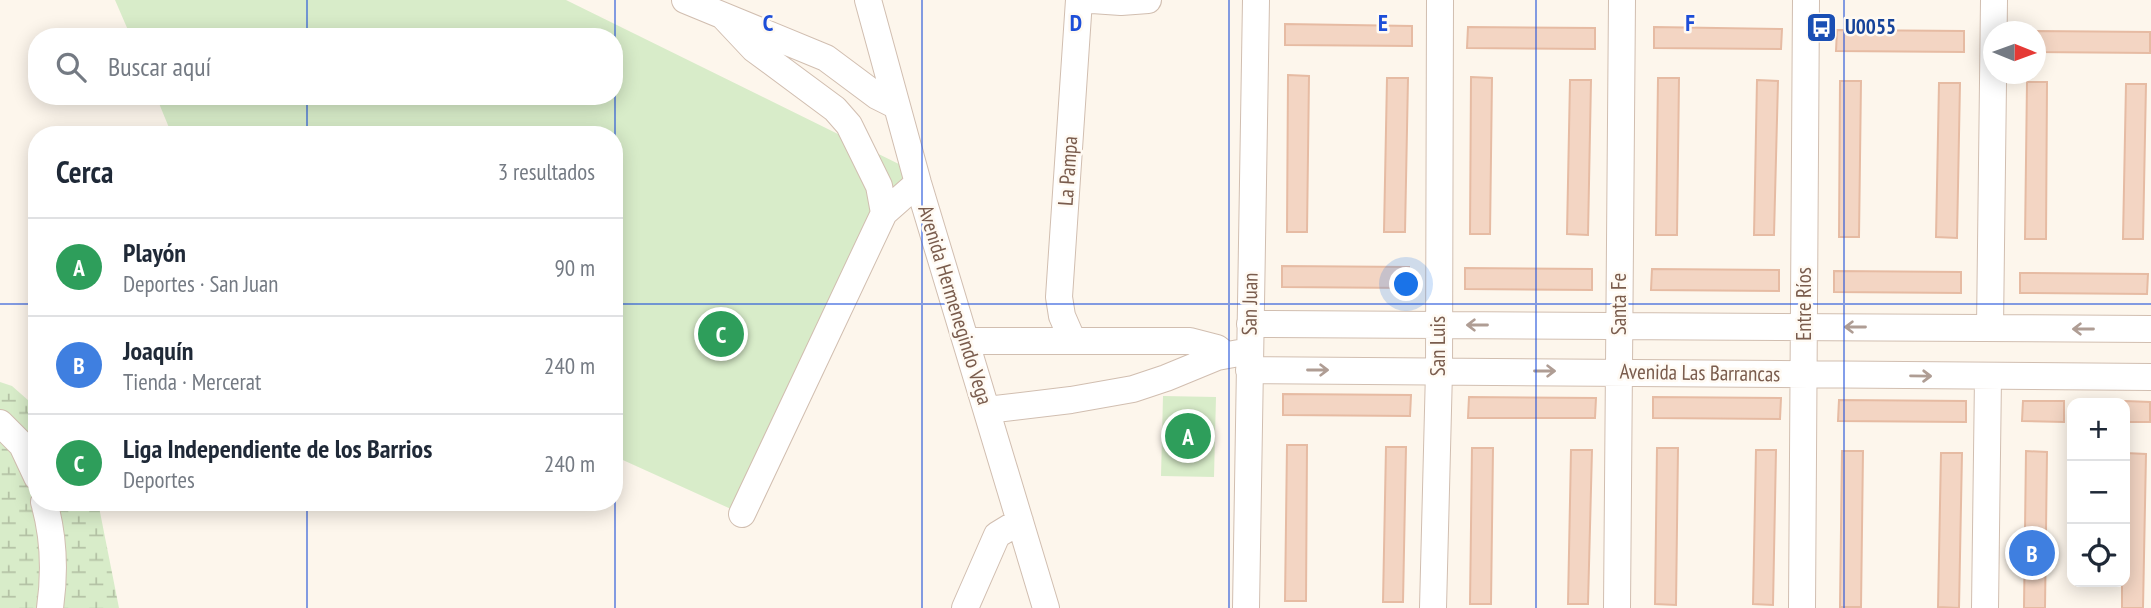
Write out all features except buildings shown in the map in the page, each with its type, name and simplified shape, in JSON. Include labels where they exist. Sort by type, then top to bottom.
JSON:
[{"type":"street","points":[[685,0],[826,58],[867,89],[897,106]]},
{"type":"street","name":"Avenida Hermenegindo Vega","points":[[868,0],[918,183],[1046,608]]},
{"type":"street","name":"La Pampa","points":[[1072,339],[1062,316],[1059,297],[1079,0]]},
{"type":"street","points":[[1092,0],[1148,0]]},
{"type":"street","name":"San Juan","points":[[1246,608],[1242,359],[1250,324],[1256,0]]},
{"type":"street","name":"San Luis","points":[[1433,608],[1438,371],[1440,0]]},
{"type":"street","name":"Santa Fe","points":[[1617,608],[1622,0]]},
{"type":"street","name":"Entre Ríos","points":[[1802,608],[1806,0]]},
{"type":"street","points":[[1990,328],[1994,0]]},
{"type":"street","points":[[723,16],[754,50],[835,109],[849,125],[879,186],[884,213]]},
{"type":"street","points":[[742,514],[884,213],[918,183]]},
{"type":"street","points":[[1250,324],[2151,329]]},
{"type":"street","points":[[966,341],[1190,341],[1217,348],[1242,359]]},
{"type":"street","points":[[987,410],[1071,400],[1133,388],[1166,379],[1200,364],[1242,359]]},
{"type":"street","name":"Avenida Las Barrancas","points":[[1242,359],[1438,371],[2151,377]]},
{"type":"street","points":[[1985,608],[1988,377]]},
{"type":"street","points":[[0,423],[22,445],[28,458]]},
{"type":"street","points":[[46,511],[53,553],[51,608]]},
{"type":"street","points":[[965,608],[997,535],[1020,521]]},
{"type":"green space","points":[[115,0],[566,0],[623,28],[127,28]]},
{"type":"green space","points":[[623,28],[915,172],[899,198],[742,514],[623,460],[623,126],[168,126],[160,105],[623,105]]},
{"type":"green space","points":[[0,382],[12,386],[28,400],[28,511],[100,511],[119,608],[0,608]]},
{"type":"green space","points":[[1163,396],[1216,397],[1214,477],[1161,476]]},
{"type":"place","name":"U0055","points":[[1822,27]]},
{"type":"place","name":"Liga Independiente de los Barrios","points":[[721,334]]},
{"type":"place","name":"Playón","points":[[1188,436]]},
{"type":"place","name":"Joaquín","points":[[2032,553]]}]
